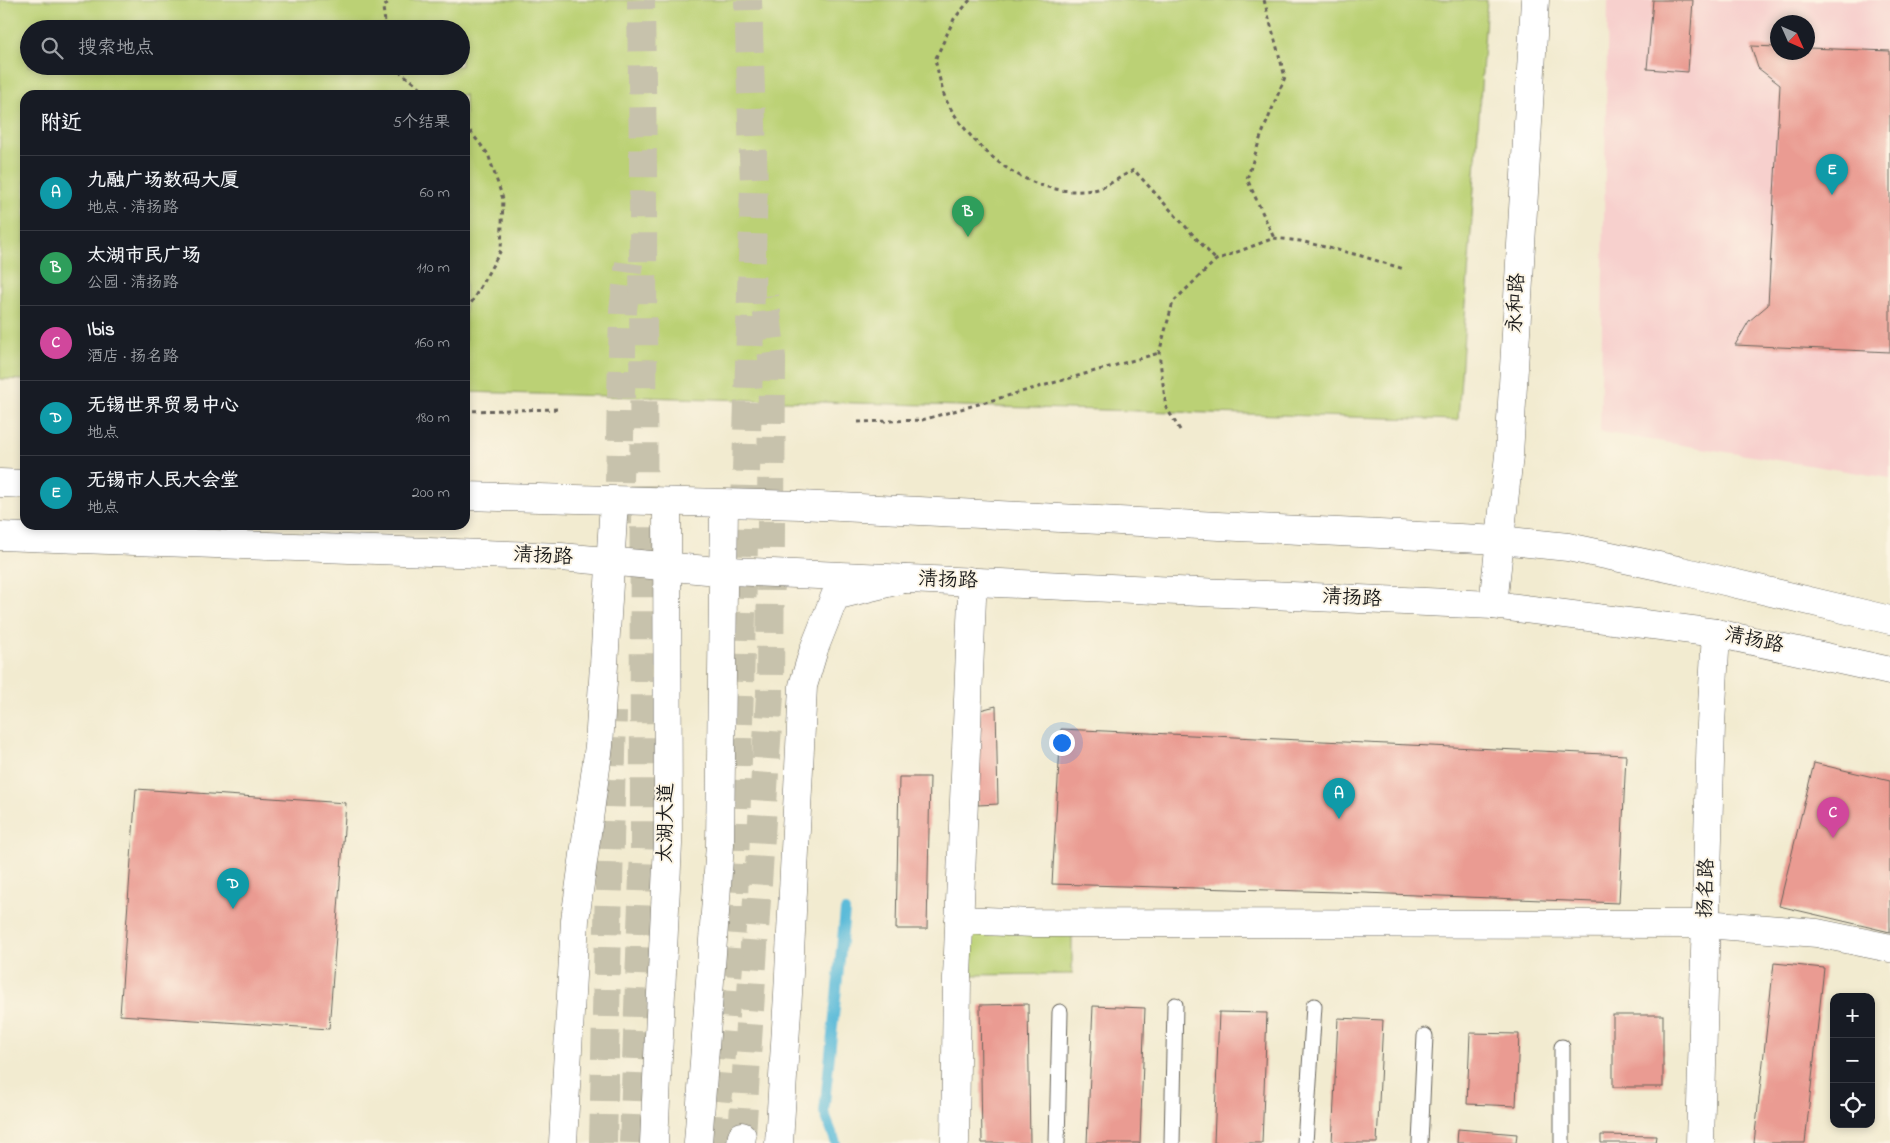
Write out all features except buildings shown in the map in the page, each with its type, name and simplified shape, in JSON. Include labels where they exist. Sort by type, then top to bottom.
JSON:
[{"type":"main road","name":"永和路","points":[[1493,605],[1509,455],[1535,0]]},
{"type":"main road","points":[[0,483],[20,484]]},
{"type":"main road","points":[[470,496],[614,502],[810,506],[1500,540],[1568,547],[1682,571],[1890,620]]},
{"type":"main road","points":[[563,1143],[575,920],[600,746],[614,502]]},
{"type":"main road","name":"太湖大道","points":[[654,1143],[668,844],[667,502]]},
{"type":"main road","points":[[698,1143],[720,845],[724,504]]},
{"type":"main road","name":"清扬路","points":[[0,536],[560,557],[724,570],[1493,605],[1716,633],[1890,671]]},
{"type":"main road","points":[[779,1143],[803,686],[814,649],[835,596],[904,579]]},
{"type":"main road","points":[[955,1143],[959,920],[972,598],[970,582]]},
{"type":"main road","name":"扬名路","points":[[1700,1143],[1711,724],[1716,633]]},
{"type":"main road","points":[[959,920],[1033,923],[1706,924],[1817,933],[1890,948]]},
{"type":"lane","points":[[1172,1143],[1175,1005]]},
{"type":"lane","points":[[1304,1143],[1314,1006]]},
{"type":"lane","points":[[1057,1143],[1060,1012]]},
{"type":"lane","points":[[1420,1143],[1425,1036]]},
{"type":"lane","points":[[1562,1047],[1562,1143]]},
{"type":"path","points":[[385,20],[383,8],[390,0]]},
{"type":"path","points":[[970,0],[954,19],[935,60],[947,102],[974,141],[1012,173],[1054,190],[1095,190],[1134,170],[1216,260]]},
{"type":"path","points":[[1264,0],[1285,77],[1260,139],[1247,179],[1274,238]]},
{"type":"path","points":[[404,75],[424,90]]},
{"type":"path","points":[[470,131],[488,154],[503,199],[500,250],[470,305]]},
{"type":"path","points":[[1180,430],[1166,407],[1159,353],[1173,302],[1216,260],[1274,238],[1300,241],[1358,255],[1404,269]]},
{"type":"path","points":[[858,422],[922,420],[1159,353]]},
{"type":"path","points":[[470,411],[561,409]]},
{"type":"shaded area","points":[[1608,0],[1890,0],[1890,478],[1600,432]]},
{"type":"green space","points":[[0,0],[1487,0],[1458,420],[470,392],[470,90],[20,90],[20,380],[0,379]]},
{"type":"green space","points":[[1072,930],[1072,974],[970,975],[970,931]]},
{"type":"waterway","points":[[836,1143],[824,1112],[845,911]]},
{"type":"tunnel","points":[[633,1143],[644,849],[641,0]]},
{"type":"tunnel","points":[[715,1143],[734,902],[754,185],[748,0]]},
{"type":"tunnel","points":[[618,524],[623,310],[629,263]]},
{"type":"tunnel","points":[[742,1136],[770,694],[772,358],[765,296]]},
{"type":"tunnel","points":[[603,1143],[613,712]]},
{"type":"place","name":"无锡市人民大会堂","points":[[1832,195]]},
{"type":"place","name":"太湖市民广场","points":[[968,237]]},
{"type":"place","name":"九融广场数码大厦","points":[[1339,819]]},
{"type":"place","name":"Ibis","points":[[1833,838]]},
{"type":"place","name":"无锡世界贸易中心","points":[[233,909]]}]
